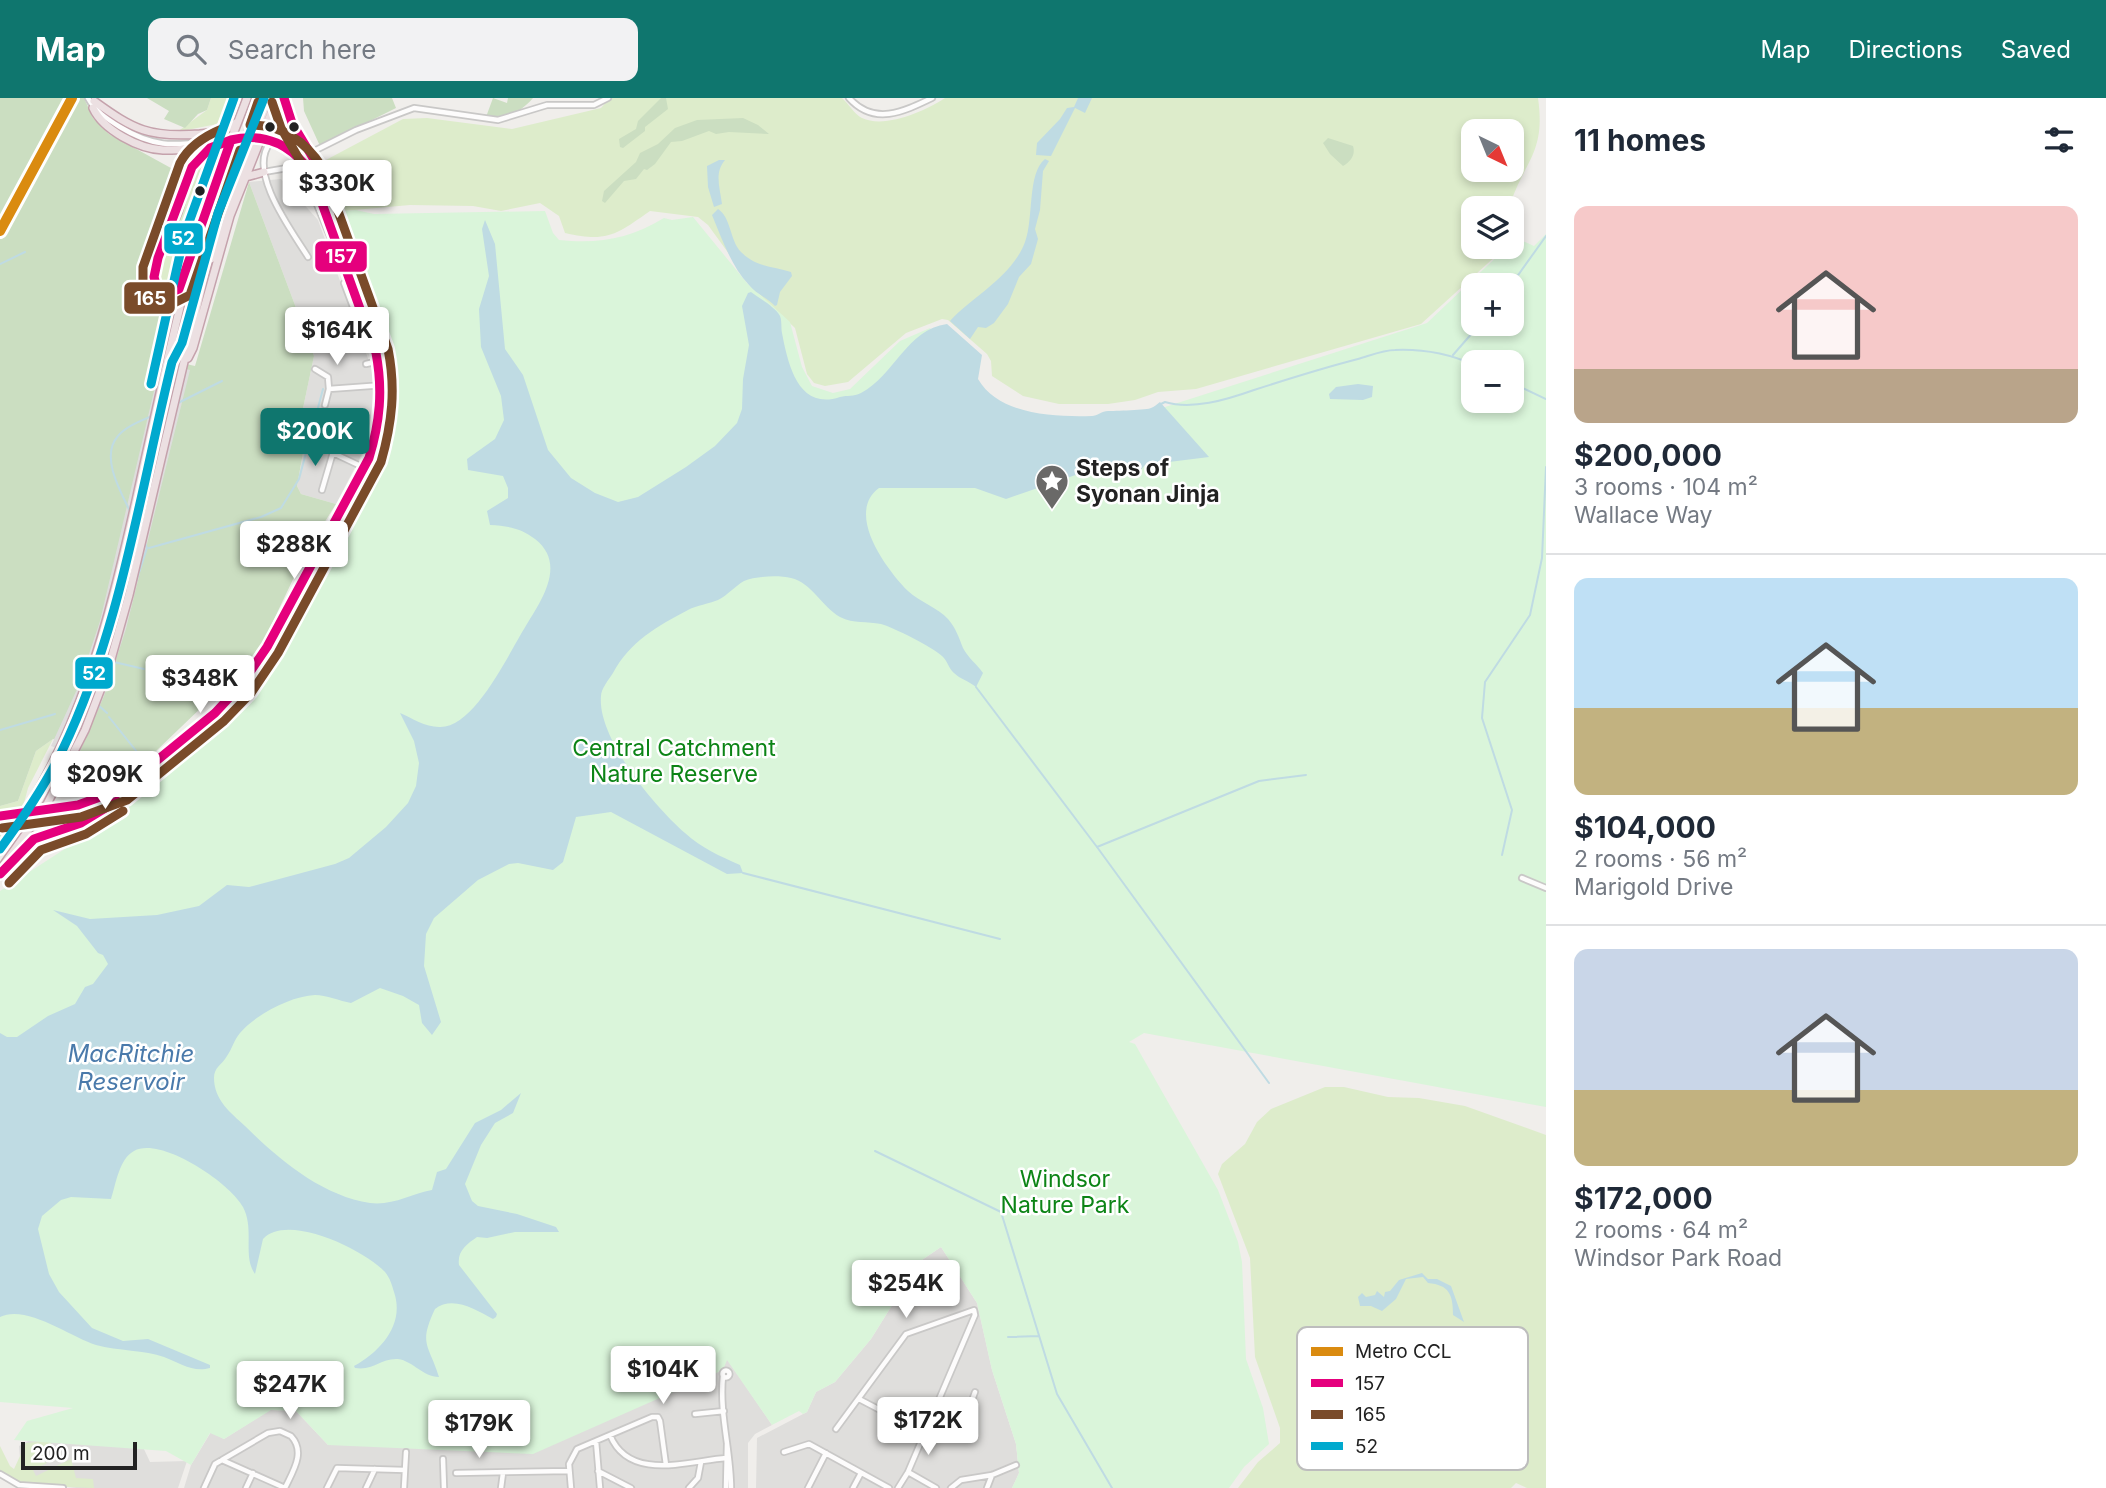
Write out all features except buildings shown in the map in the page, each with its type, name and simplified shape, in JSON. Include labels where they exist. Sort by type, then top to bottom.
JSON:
[{"type":"highway","points":[[0,848],[21,818],[57,753],[84,694],[104,634],[205,209],[247,98]]},
{"type":"highway","points":[[0,872],[47,804],[97,699],[117,638],[221,205],[261,98]]},
{"type":"highway","points":[[201,284],[269,98]]},
{"type":"highway","points":[[183,366],[193,348],[218,256],[245,177],[277,98]]},
{"type":"highway","points":[[284,98],[288,113],[300,136]]},
{"type":"highway","points":[[91,101],[141,130],[157,136],[216,132],[229,128],[238,121]]},
{"type":"highway","points":[[91,101],[107,125],[144,147],[173,151],[214,144]]},
{"type":"highway","points":[[214,144],[220,169]]},
{"type":"highway","points":[[192,262],[177,291],[166,294],[156,289],[156,266],[178,212],[191,170],[198,158],[214,144]]},
{"type":"highway","points":[[245,177],[261,172],[251,162]]},
{"type":"street","points":[[310,153],[360,129],[414,108],[498,120],[547,105],[594,105],[608,98]]},
{"type":"street","points":[[849,98],[864,112],[877,115],[932,98]]},
{"type":"street","points":[[313,159],[360,129]]},
{"type":"street","points":[[308,257],[277,206],[261,172],[262,160],[269,145],[276,138],[300,136],[332,204],[339,234]]},
{"type":"street","points":[[0,872],[34,839],[81,823],[104,811],[204,728],[245,686],[367,469],[378,428],[383,385],[380,361],[356,279],[339,234],[308,161],[290,145],[307,164],[336,248]]},
{"type":"street","points":[[262,160],[268,168],[275,169]]},
{"type":"street","points":[[261,172],[293,167],[304,173],[375,341]]},
{"type":"street","points":[[356,279],[349,279],[344,283],[362,331]]},
{"type":"street","points":[[358,318],[365,320]]},
{"type":"street","points":[[335,341],[368,328]]},
{"type":"street","points":[[366,365],[380,361]]},
{"type":"street","points":[[315,369],[327,374],[329,389],[325,405]]},
{"type":"street","points":[[329,389],[383,385]]},
{"type":"street","points":[[322,490],[341,425]]},
{"type":"street","points":[[333,453],[367,469]]},
{"type":"street","points":[[58,808],[103,798],[137,778],[228,699],[259,660],[289,612]]},
{"type":"street","points":[[0,816],[8,814]]},
{"type":"street","points":[[1522,878],[1546,888]]},
{"type":"street","points":[[836,1429],[906,1334],[952,1315],[974,1310],[975,1315],[936,1407],[908,1472],[898,1488]]},
{"type":"street","points":[[723,1377],[727,1440],[726,1488]]},
{"type":"street","points":[[936,1407],[966,1418],[975,1392]]},
{"type":"street","points":[[859,1399],[924,1433]]},
{"type":"street","points":[[695,1414],[724,1411]]},
{"type":"street","points":[[571,1488],[569,1471],[574,1452],[652,1417],[658,1417],[666,1465]]},
{"type":"street","points":[[204,1488],[214,1465],[221,1460],[268,1433],[287,1433],[296,1441],[299,1454],[285,1488],[221,1460]]},
{"type":"street","points":[[610,1435],[616,1446],[634,1460],[653,1466],[726,1458]]},
{"type":"street","points":[[727,1440],[731,1452],[731,1488]]},
{"type":"street","points":[[596,1441],[600,1488]]},
{"type":"street","points":[[784,1452],[804,1444],[826,1453],[889,1488]]},
{"type":"street","points":[[404,1488],[406,1452]]},
{"type":"street","points":[[808,1488],[826,1453]]},
{"type":"street","points":[[443,1459],[444,1488]]},
{"type":"street","points":[[689,1488],[698,1478],[701,1462]]},
{"type":"street","points":[[951,1488],[961,1480],[992,1475],[1016,1465]]},
{"type":"street","points":[[327,1488],[337,1468],[405,1470]]},
{"type":"street","points":[[366,1488],[375,1469]]},
{"type":"street","points":[[598,1470],[631,1488]]},
{"type":"street","points":[[456,1473],[569,1471]]},
{"type":"street","points":[[908,1472],[936,1488]]},
{"type":"street","points":[[246,1488],[253,1473]]},
{"type":"street","points":[[501,1488],[503,1473]]},
{"type":"street","points":[[853,1488],[861,1474]]},
{"type":"street","points":[[0,1475],[19,1485],[64,1488]]},
{"type":"street","points":[[988,1488],[992,1475]]},
{"type":"shaded area","points":[[281,179],[318,220],[374,375],[371,427],[363,452],[336,504],[301,494],[297,486],[305,442],[297,437],[314,356],[249,182]]},
{"type":"shaded area","points":[[941,1247],[977,1303],[992,1370],[1016,1444],[1019,1473],[1012,1488],[756,1488],[757,1438],[807,1412],[816,1392],[835,1382],[871,1339],[919,1262]]},
{"type":"shaded area","points":[[727,1359],[772,1425],[755,1434],[748,1443],[748,1488],[184,1488],[191,1465],[211,1432],[224,1439],[270,1410],[296,1411],[328,1445]]},
{"type":"shaded area","points":[[34,1438],[143,1447],[150,1462],[187,1461],[178,1488],[77,1488],[22,1482],[19,1446]]},
{"type":"green space","points":[[0,98],[84,98],[93,118],[109,134],[180,173],[170,213],[142,275],[148,296],[170,313],[164,359],[195,366],[249,182],[314,356],[297,437],[305,442],[297,486],[301,494],[336,504],[306,552],[258,653],[128,778],[95,787],[67,789],[83,753],[53,739],[36,751],[18,801],[0,806]]},
{"type":"green space","points":[[147,98],[211,98],[207,110],[198,114],[185,128],[164,119],[169,111]]},
{"type":"green space","points":[[211,98],[237,98],[227,122],[177,132],[207,110]]},
{"type":"green space","points":[[303,98],[392,98],[396,108],[320,146],[304,111]]},
{"type":"green space","points":[[493,98],[507,103],[508,98],[533,98],[512,114],[486,117]]},
{"type":"green space","points":[[610,98],[842,98],[862,118],[882,121],[916,113],[945,98],[1538,98],[1540,117],[1536,145],[1524,173],[1524,119],[1461,119],[1461,182],[1520,182],[1514,196],[1461,196],[1461,259],[1492,259],[1477,273],[1461,273],[1461,288],[1421,324],[1196,389],[1158,392],[1135,400],[1108,404],[1059,404],[1023,396],[992,376],[991,361],[987,354],[948,320],[942,319],[906,333],[848,382],[825,386],[814,383],[807,374],[795,328],[756,291],[708,225],[698,217],[650,211],[620,231],[592,237],[565,233],[559,216],[540,203],[501,211],[473,206],[410,205],[343,211],[324,161],[403,119],[427,118],[512,129],[601,108]]},
{"type":"green space","points":[[661,98],[666,98],[668,109],[645,127],[645,131],[623,148],[620,147],[619,139],[636,129],[638,121]]},
{"type":"green space","points":[[743,118],[769,134],[716,134],[709,131],[671,142],[655,164],[647,170],[644,169],[636,179],[624,181],[605,203],[602,201],[604,191],[636,162],[640,153],[658,144],[675,128],[697,120]]},
{"type":"green space","points":[[1328,138],[1353,146],[1352,158],[1343,166],[1323,143]]},
{"type":"green space","points":[[211,152],[174,284],[164,289],[158,284],[164,257],[196,172]]},
{"type":"green space","name":"Central Catchment Nature Reserve","points":[[356,210],[374,214],[545,211],[553,233],[559,240],[574,241],[613,238],[638,231],[664,218],[672,220],[693,217],[747,283],[790,322],[802,367],[812,386],[833,393],[850,389],[900,341],[930,328],[972,382],[995,404],[1065,422],[1165,407],[1427,323],[1461,291],[1461,336],[1524,336],[1524,273],[1480,273],[1494,259],[1524,259],[1524,242],[1534,246],[1546,234],[1546,1107],[1144,1033],[1129,1042],[1135,1044],[1218,1190],[1238,1242],[1242,1262],[1246,1359],[1263,1408],[1269,1444],[1244,1467],[1229,1488],[1012,1488],[1019,1473],[1016,1444],[992,1370],[977,1303],[941,1247],[919,1262],[871,1339],[835,1382],[816,1392],[807,1412],[803,1414],[799,1411],[772,1425],[727,1360],[723,1370],[533,1454],[328,1445],[296,1411],[271,1410],[224,1439],[210,1433],[191,1465],[166,1451],[14,1440],[27,1421],[73,1408],[0,1402],[0,891],[97,828],[155,783],[233,711],[253,687],[277,651],[379,465],[388,435],[390,377],[343,211]]},
{"type":"green space","points":[[53,739],[28,788],[24,803],[0,838],[0,820],[9,817],[8,812],[0,814],[0,806],[18,801],[36,751]]},
{"type":"green space","points":[[1325,1087],[1344,1087],[1388,1097],[1419,1098],[1465,1106],[1546,1135],[1546,1488],[1527,1488],[1516,1483],[1511,1488],[1238,1488],[1258,1462],[1280,1443],[1280,1428],[1255,1357],[1250,1258],[1218,1174],[1222,1164],[1245,1144],[1257,1122],[1271,1109]]},
{"type":"green space","points":[[50,1441],[54,1449],[49,1450],[43,1461],[47,1463],[33,1470],[36,1476],[71,1459],[76,1478],[93,1479],[94,1488],[19,1485],[0,1474],[0,1446],[14,1469],[26,1443]]},
{"type":"water","points":[[1078,98],[1092,98],[1085,113],[1075,108],[1051,156],[1036,155],[1037,143],[1067,108],[1074,107]]},
{"type":"water","points":[[1045,159],[1049,161],[1043,171],[1040,210],[1035,229],[1038,239],[1031,264],[1019,277],[1008,304],[994,323],[986,328],[978,327],[970,339],[950,321],[1002,276],[1019,254],[1028,232],[1033,185],[1039,166]]},
{"type":"water","points":[[725,160],[719,175],[722,204],[714,207],[708,187],[707,166]]},
{"type":"water","points":[[718,209],[726,218],[741,252],[759,264],[791,272],[792,276],[780,292],[777,305],[752,288],[737,269],[712,215]]},
{"type":"water","name":"MacRitchie Reservoir","points":[[485,220],[495,244],[505,349],[523,375],[548,450],[571,478],[595,493],[618,502],[638,497],[686,467],[715,446],[737,423],[742,409],[743,379],[749,345],[742,306],[751,292],[780,316],[784,345],[792,371],[805,391],[814,397],[826,400],[861,393],[883,376],[921,334],[947,324],[982,355],[978,379],[987,391],[999,400],[1029,411],[1077,416],[1094,416],[1106,411],[1149,409],[1160,402],[1209,457],[1145,465],[1137,474],[1093,469],[1006,499],[975,488],[879,488],[870,499],[866,512],[872,541],[889,569],[908,591],[951,622],[965,652],[983,673],[976,687],[956,675],[937,652],[903,633],[881,624],[855,622],[840,617],[798,580],[774,576],[744,581],[725,596],[688,610],[636,643],[620,662],[601,696],[602,713],[608,731],[630,771],[644,789],[691,838],[740,865],[743,873],[727,874],[611,812],[576,817],[563,862],[553,870],[518,863],[509,864],[478,880],[434,918],[426,934],[424,966],[441,1022],[432,1035],[422,1023],[419,1005],[380,988],[351,1003],[319,995],[295,999],[264,1013],[240,1033],[214,1074],[217,1093],[224,1105],[272,1151],[302,1174],[335,1193],[370,1203],[394,1201],[432,1190],[437,1172],[446,1169],[475,1123],[501,1110],[521,1093],[513,1113],[495,1123],[481,1145],[465,1184],[472,1201],[478,1206],[517,1214],[556,1227],[559,1232],[515,1232],[487,1238],[477,1237],[463,1248],[459,1265],[497,1314],[493,1319],[472,1308],[449,1303],[435,1309],[426,1338],[439,1377],[398,1359],[386,1360],[367,1368],[355,1368],[354,1366],[373,1353],[388,1335],[396,1315],[397,1304],[391,1282],[375,1263],[326,1237],[289,1230],[274,1232],[263,1239],[255,1274],[249,1259],[248,1224],[243,1207],[236,1197],[194,1164],[161,1150],[146,1148],[129,1155],[119,1172],[111,1199],[71,1197],[61,1200],[42,1216],[38,1229],[49,1274],[59,1292],[92,1328],[123,1341],[148,1339],[210,1365],[210,1368],[192,1368],[157,1355],[96,1345],[35,1318],[10,1314],[0,1317],[0,1033],[7,1037],[17,1037],[48,1016],[75,1004],[85,987],[93,984],[108,964],[77,926],[53,910],[90,919],[157,915],[199,906],[227,885],[249,887],[349,858],[386,827],[408,803],[416,786],[419,763],[414,741],[400,713],[434,727],[452,724],[465,716],[489,688],[543,596],[550,572],[545,549],[525,532],[490,525],[487,511],[508,498],[508,488],[503,476],[468,470],[467,459],[495,439],[504,420],[501,396],[481,347],[479,309],[489,276],[482,229]]},
{"type":"water","points":[[1358,384],[1373,386],[1372,397],[1363,400],[1330,399],[1329,394],[1336,387]]},
{"type":"water","points":[[1422,1273],[1428,1279],[1437,1279],[1451,1286],[1464,1322],[1453,1315],[1451,1296],[1445,1288],[1428,1283],[1423,1277],[1406,1279],[1396,1299],[1382,1311],[1371,1306],[1360,1306],[1358,1297],[1362,1293],[1366,1297],[1375,1295],[1377,1291],[1384,1297],[1385,1292],[1390,1291],[1399,1280]]},
{"type":"pier","points":[[161,361],[173,364],[112,624],[91,691],[65,751],[51,746],[78,687],[100,621]]},
{"type":"pier","points":[[176,366],[190,370],[126,629],[104,696],[78,756],[67,751],[93,692],[114,625]]},
{"type":"waterway","points":[[1520,273],[1546,236]]},
{"type":"waterway","points":[[0,264],[25,252]]},
{"type":"waterway","points":[[1453,355],[1470,336]]},
{"type":"waterway","points":[[1161,404],[1165,402],[1186,405],[1221,400],[1390,350],[1415,350],[1461,360]]},
{"type":"waterway","points":[[176,404],[222,381]]},
{"type":"waterway","points":[[149,548],[261,517],[281,508],[299,479],[323,389]]},
{"type":"waterway","points":[[1524,389],[1546,399]]},
{"type":"waterway","points":[[157,413],[171,407]]},
{"type":"waterway","points":[[130,511],[121,494],[111,463],[113,444],[125,429],[152,416]]},
{"type":"waterway","points":[[1502,855],[1512,810],[1482,718],[1485,682],[1530,615],[1542,558],[1546,467]]},
{"type":"waterway","points":[[135,522],[140,533]]},
{"type":"waterway","points":[[136,582],[147,548],[144,541]]},
{"type":"waterway","points":[[114,662],[144,669]]},
{"type":"waterway","points":[[86,692],[106,666]]},
{"type":"waterway","points":[[157,671],[211,681],[242,677]]},
{"type":"waterway","points":[[976,687],[1097,847],[1269,1083]]},
{"type":"waterway","points":[[86,693],[93,700]]},
{"type":"waterway","points":[[97,704],[107,713]]},
{"type":"waterway","points":[[0,730],[55,714]]},
{"type":"waterway","points":[[109,717],[141,757]]},
{"type":"waterway","points":[[1097,847],[1259,781],[1306,775]]},
{"type":"waterway","points":[[743,873],[1000,939]]},
{"type":"waterway","points":[[875,1151],[1001,1212],[1057,1394],[1112,1488]]},
{"type":"waterway","points":[[1008,1337],[1039,1336]]},
{"type":"tunnel","points":[[215,138],[249,135]]},
{"type":"tunnel","points":[[261,135],[280,138],[291,144]]},
{"type":"tunnel","points":[[218,144],[241,138]]},
{"type":"tunnel","points":[[8,814],[58,808]]},
{"type":"metro line","name":"CCL","points":[[0,231],[72,98]]},
{"type":"transit line","name":"52","points":[[151,384],[184,236],[234,98]]},
{"type":"transit line","name":"52","points":[[0,849],[33,802],[62,751],[100,657],[127,559],[172,362],[182,343],[218,213],[264,98]]},
{"type":"transit line","name":"157","points":[[284,98],[292,123],[313,158]]},
{"type":"transit line","name":"165","points":[[2,828],[81,817],[127,800],[224,721],[251,693],[278,653],[381,462],[392,406],[388,349],[322,167],[308,149],[292,136],[272,128],[250,125],[258,102]]},
{"type":"transit line","name":"165","points":[[272,102],[281,128],[302,164]]},
{"type":"transit line","name":"165","points":[[222,129],[198,142],[180,163],[143,267],[143,288],[152,301],[168,306],[190,295],[240,150]]},
{"type":"transit line","name":"157","points":[[0,816],[78,805],[122,789],[215,713],[241,685],[267,647],[369,458],[379,406],[376,353],[311,173],[295,155],[277,143],[255,138],[231,140]]},
{"type":"transit line","name":"157","points":[[231,140],[179,289],[166,294],[158,291],[154,277],[158,258],[192,167],[210,148],[231,140]]},
{"type":"transit line","name":"157","points":[[0,874],[34,839],[81,823],[117,801]]},
{"type":"transit line","name":"165","points":[[9,883],[41,850],[86,834],[123,811]]},
{"type":"place","name":"Steps of Syonan Jinja","points":[[1052,511]]},
{"type":"park label","name":"Windsor Nature Park","points":[[1065,1192]]}]
